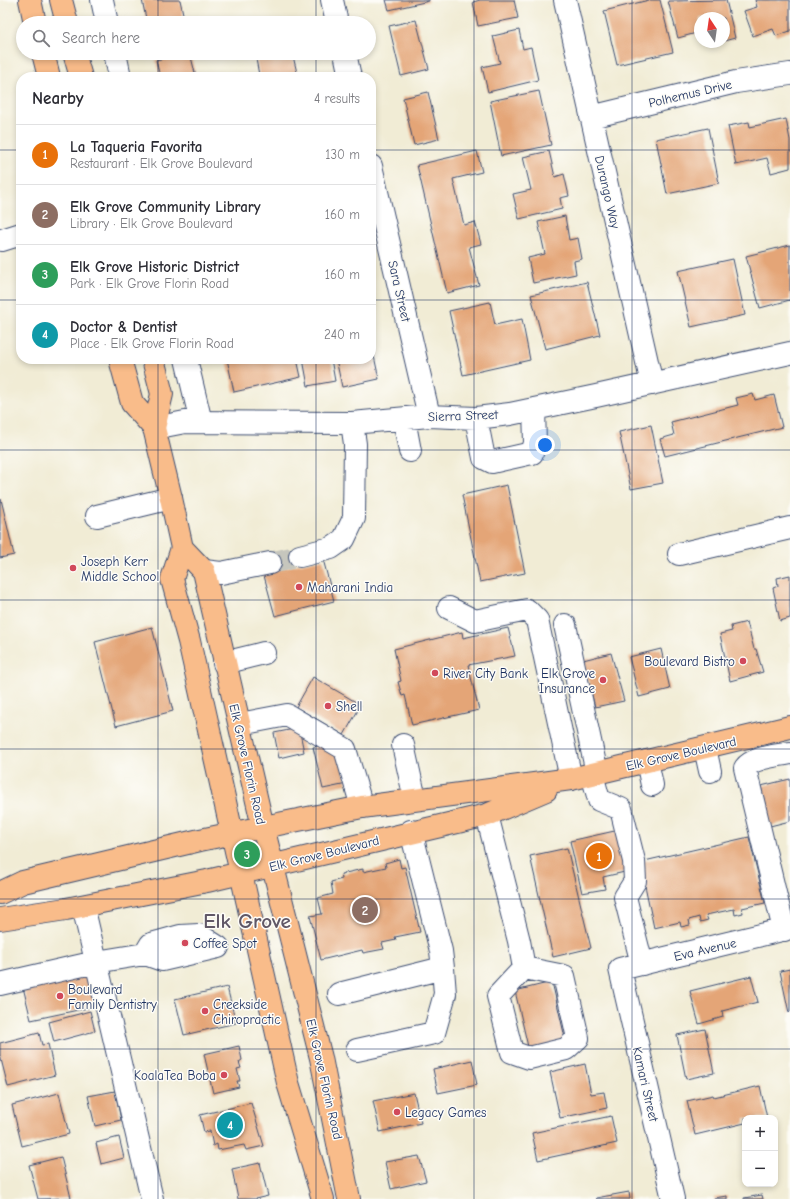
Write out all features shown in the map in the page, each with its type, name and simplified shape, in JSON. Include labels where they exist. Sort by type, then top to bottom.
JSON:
[{"type":"main road","points":[[30,0],[33,16]]},
{"type":"main road","points":[[61,0],[65,16]]},
{"type":"main road","points":[[45,60],[48,72]]},
{"type":"main road","points":[[76,60],[80,72]]},
{"type":"main road","points":[[121,364],[132,403],[154,428]]},
{"type":"main road","points":[[154,364],[162,394],[154,428],[182,548],[172,580],[189,642],[239,873],[288,1083],[323,1199]]},
{"type":"main road","points":[[182,548],[204,571]]},
{"type":"main road","name":"Elk Grove Florin Road","points":[[204,571],[224,663],[240,724],[272,865],[325,1078],[350,1199]]},
{"type":"main road","name":"Elk Grove Boulevard","points":[[0,893],[23,882],[231,833],[362,807],[594,774],[790,727]]},
{"type":"main road","name":"Elk Grove Boulevard","points":[[0,918],[83,906],[239,873],[487,815],[594,774]]},
{"type":"street","points":[[102,0],[106,16]]},
{"type":"street","points":[[332,0],[336,16]]},
{"type":"street","name":"Durango Way","points":[[565,0],[652,384]]},
{"type":"street","points":[[116,60],[119,72]]},
{"type":"street","points":[[346,60],[349,72]]},
{"type":"street","name":"Polhemus Drive","points":[[591,117],[736,82],[790,74]]},
{"type":"street","name":"Sara Street","points":[[376,188],[429,416]]},
{"type":"street","name":"Sierra Street","points":[[154,428],[185,422],[352,423],[429,416],[476,418],[534,409],[790,353]]},
{"type":"street","points":[[187,364],[202,422]]},
{"type":"street","points":[[476,418],[484,458],[492,462],[532,453],[535,444],[534,409]]},
{"type":"street","points":[[404,419],[410,450]]},
{"type":"street","points":[[300,556],[331,548],[344,539],[354,518],[355,444],[352,423]]},
{"type":"street","points":[[97,516],[171,498]]},
{"type":"street","points":[[679,554],[790,528]]},
{"type":"street","points":[[204,571],[221,573],[270,563]]},
{"type":"street","points":[[449,608],[475,621],[528,610],[537,620],[594,774]]},
{"type":"street","points":[[565,625],[599,800],[621,809],[634,867],[635,881],[625,897],[642,964]]},
{"type":"street","points":[[224,663],[264,653]]},
{"type":"street","points":[[240,724],[287,715],[345,749],[362,807]]},
{"type":"street","points":[[403,745],[415,799]]},
{"type":"street","points":[[705,748],[710,771]]},
{"type":"street","points":[[787,929],[745,768],[748,764],[790,753]]},
{"type":"street","points":[[647,761],[652,785]]},
{"type":"street","points":[[487,815],[519,941],[524,968]]},
{"type":"street","points":[[357,1050],[434,1033],[445,994],[441,951],[412,832]]},
{"type":"street","points":[[83,906],[152,1199]]},
{"type":"street","name":"Eva Avenue","points":[[620,969],[787,929]]},
{"type":"street","points":[[0,984],[96,962],[145,954]]},
{"type":"street","points":[[338,994],[443,968]]},
{"type":"street","name":"Kamari Street","points":[[620,969],[673,1199]]},
{"type":"building","points":[[142,0],[180,0],[183,16],[145,16]]},
{"type":"building","points":[[386,0],[429,0],[429,1],[389,10]]},
{"type":"building","points":[[480,0],[514,0],[518,18],[478,26],[473,2]]},
{"type":"building","points":[[649,0],[660,0],[673,52],[617,65],[604,11]]},
{"type":"building","points":[[726,0],[729,12],[694,12],[694,34],[678,38],[668,1]]},
{"type":"building","points":[[755,0],[790,0],[790,31],[776,36],[773,29],[753,36],[744,11],[757,7]]},
{"type":"building","points":[[730,17],[735,38],[730,39]]},
{"type":"building","points":[[416,20],[429,69],[401,76],[389,26]]},
{"type":"building","points":[[519,30],[523,49],[531,47],[538,80],[488,92],[482,67],[500,63],[493,36]]},
{"type":"building","points":[[156,60],[192,60],[195,72],[159,72]]},
{"type":"building","points":[[256,60],[294,60],[297,72],[258,72]]},
{"type":"building","points":[[539,91],[551,145],[501,156],[490,101]]},
{"type":"building","points":[[428,92],[439,139],[414,145],[403,98]]},
{"type":"building","points":[[786,119],[790,140],[790,168],[771,173],[767,158],[736,165],[728,126],[749,122],[750,127]]},
{"type":"building","points":[[708,128],[719,183],[667,194],[656,139]]},
{"type":"building","points":[[477,151],[482,172],[453,179],[464,225],[475,222],[481,244],[469,247],[479,285],[447,293],[417,165]]},
{"type":"building","points":[[549,151],[555,177],[564,174],[569,196],[560,198],[562,209],[519,219],[513,194],[531,190],[523,157]]},
{"type":"building","points":[[565,216],[569,240],[578,238],[582,259],[574,261],[576,274],[533,283],[528,258],[545,254],[538,222]]},
{"type":"building","points":[[790,245],[790,300],[760,308],[746,256]]},
{"type":"building","points":[[733,259],[745,315],[691,327],[678,271]]},
{"type":"building","points":[[587,282],[600,335],[545,349],[531,295]]},
{"type":"building","points":[[490,302],[495,325],[522,319],[530,360],[463,375],[449,311]]},
{"type":"building","points":[[228,364],[298,364],[301,377],[234,392]]},
{"type":"building","points":[[304,364],[332,364],[335,381],[308,386]]},
{"type":"building","points":[[337,364],[376,364],[379,379],[342,387]]},
{"type":"building","points":[[753,394],[755,400],[774,395],[782,427],[665,456],[660,439],[674,435],[671,422],[738,405],[736,398]]},
{"type":"building","points":[[651,425],[663,483],[631,489],[619,432]]},
{"type":"building","points":[[507,485],[525,573],[480,582],[462,495]]},
{"type":"building","points":[[1,499],[14,555],[0,558],[0,500]]},
{"type":"building","name":"Maharani India","points":[[323,559],[334,601],[275,616],[263,572]]},
{"type":"building","points":[[790,575],[790,618],[780,621],[773,588],[778,586],[777,578]]},
{"type":"building","name":"Boulevard Bistro","points":[[747,622],[754,649],[756,649],[763,672],[730,681],[720,634],[732,631],[731,626]]},
{"type":"building","points":[[152,627],[173,711],[116,726],[95,642]]},
{"type":"building","name":"River City Bank","points":[[508,628],[515,656],[468,665],[479,710],[412,725],[405,695],[402,696],[398,682],[401,681],[394,649],[462,632],[463,638]]},
{"type":"building","points":[[661,649],[670,689],[639,697],[629,657]]},
{"type":"building","name":"Elk Grove Insurance","points":[[611,653],[624,701],[595,707],[583,660]]},
{"type":"building","points":[[313,677],[361,705],[344,735],[296,707]]},
{"type":"building","points":[[299,728],[304,752],[279,758],[274,733]]},
{"type":"building","points":[[337,742],[347,784],[323,789],[313,747]]},
{"type":"building","points":[[790,779],[790,821],[770,826],[761,786]]},
{"type":"building","points":[[619,830],[629,871],[603,877],[605,889],[582,893],[570,841]]},
{"type":"building","points":[[749,837],[765,903],[742,908],[743,913],[735,915],[734,909],[706,915],[708,920],[700,922],[699,917],[689,920],[690,925],[681,927],[680,922],[654,928],[640,862]]},
{"type":"building","points":[[567,848],[591,948],[553,957],[530,856]]},
{"type":"building","points":[[399,859],[401,868],[405,867],[420,932],[395,937],[396,940],[382,943],[384,949],[363,953],[362,950],[321,960],[310,916],[322,914],[318,898],[333,894],[331,882],[342,879],[341,874],[363,869],[363,872],[386,867],[385,863]]},
{"type":"building","points":[[790,969],[790,1012],[789,1013],[780,971]]},
{"type":"building","name":"Boulevard Family Dentistry","points":[[88,973],[97,1006],[31,1020],[23,987]]},
{"type":"building","points":[[751,976],[758,1002],[722,1011],[723,1017],[699,1024],[690,991]]},
{"type":"building","points":[[552,982],[566,1042],[529,1051],[515,991]]},
{"type":"building","name":"Creekside Chiropractic","points":[[227,987],[236,1023],[184,1035],[175,999]]},
{"type":"building","points":[[90,1011],[95,1031],[54,1042],[49,1022]]},
{"type":"building","points":[[705,1029],[714,1073],[686,1079],[677,1035]]},
{"type":"building","points":[[39,1033],[42,1045],[48,1044],[55,1075],[8,1087],[0,1055],[0,1043]]},
{"type":"building","name":"KoalaTea Boba","points":[[239,1046],[242,1060],[239,1062],[241,1068],[237,1069],[240,1081],[237,1081],[239,1087],[213,1093],[204,1054]]},
{"type":"building","points":[[472,1060],[477,1085],[438,1093],[433,1069]]},
{"type":"building","points":[[585,1064],[591,1094],[604,1092],[607,1108],[560,1118],[550,1072]]},
{"type":"building","points":[[760,1086],[766,1115],[742,1115],[742,1124],[695,1135],[687,1101],[713,1095],[714,1097]]},
{"type":"building","points":[[115,1091],[121,1120],[95,1126],[88,1096]]},
{"type":"building","points":[[59,1093],[69,1134],[22,1146],[12,1105]]},
{"type":"building","name":"Legacy Games","points":[[414,1093],[421,1123],[380,1132],[373,1101]]},
{"type":"building","points":[[251,1103],[264,1146],[246,1150],[244,1145],[218,1150],[217,1144],[213,1146],[210,1131],[204,1132],[200,1115]]},
{"type":"building","points":[[611,1116],[617,1143],[538,1160],[532,1133]]},
{"type":"building","points":[[119,1137],[124,1158],[101,1164],[96,1143]]},
{"type":"building","points":[[419,1156],[426,1181],[391,1189],[385,1162]]},
{"type":"building","points":[[61,1157],[71,1198],[38,1199],[29,1165]]},
{"type":"building","points":[[260,1163],[268,1196],[255,1199],[238,1199],[232,1169]]},
{"type":"building","points":[[629,1192],[630,1199],[596,1199],[596,1198]]},
{"type":"building","points":[[762,1195],[763,1199],[744,1199],[744,1198]]},
{"type":"building","points":[[727,1196],[727,1199],[714,1199],[714,1198]]},
{"type":"tunnel","points":[[270,563],[300,556]]},
{"type":"place","name":"Joseph Kerr Middle School","points":[[73,568]]},
{"type":"place","name":"Maharani India","points":[[299,587]]},
{"type":"place","name":"Boulevard Bistro","points":[[743,661]]},
{"type":"place","name":"River City Bank","points":[[435,673]]},
{"type":"place","name":"Elk Grove Insurance","points":[[603,680]]},
{"type":"place","name":"Shell","points":[[328,706]]},
{"type":"place","name":"Elk Grove Historic District","points":[[247,854]]},
{"type":"place","name":"La Taqueria Favorita","points":[[599,856]]},
{"type":"place","name":"Elk Grove Community Library","points":[[365,910]]},
{"type":"place","name":"Coffee Spot","points":[[185,943]]},
{"type":"place","name":"Boulevard Family Dentistry","points":[[60,996]]},
{"type":"place","name":"Creekside Chiropractic","points":[[205,1011]]},
{"type":"place","name":"KoalaTea Boba","points":[[224,1075]]},
{"type":"place","name":"Legacy Games","points":[[397,1112]]},
{"type":"place","name":"Doctor & Dentist","points":[[230,1125]]},
{"type":"district","name":"Elk Grove","points":[[247,921]]}]
